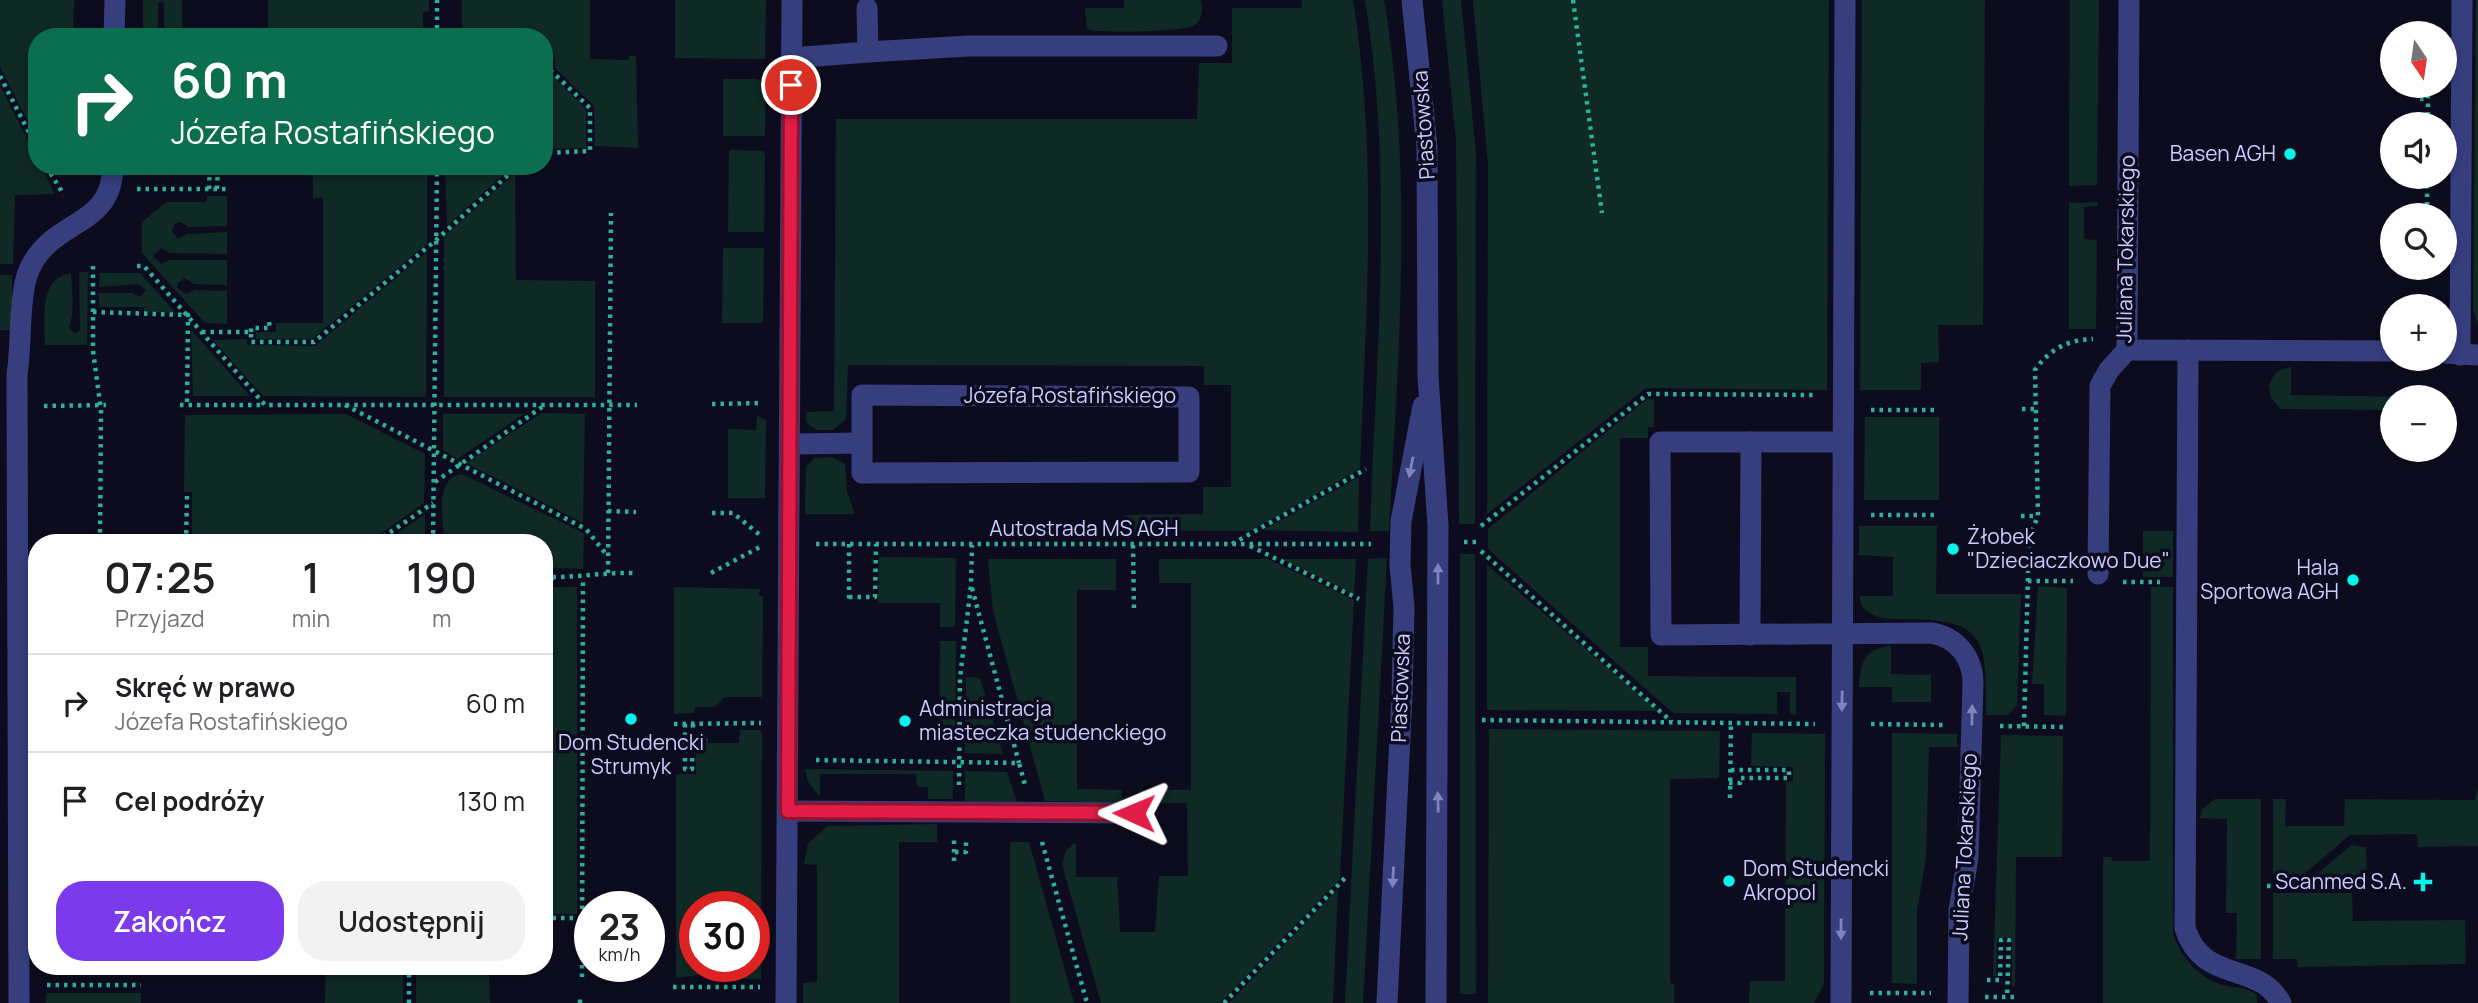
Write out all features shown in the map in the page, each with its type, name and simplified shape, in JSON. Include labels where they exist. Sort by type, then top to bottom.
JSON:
[{"type":"street","points":[[114,28],[115,0]]},
{"type":"street","points":[[786,1003],[792,0]]},
{"type":"street","name":"Piastowska","points":[[1412,0],[1427,159],[1428,376],[1438,525],[1439,897],[1436,1003]]},
{"type":"street","points":[[1841,998],[1845,0]]},
{"type":"street","name":"Juliana Tokarskiego","points":[[2098,574],[2100,386],[2109,370],[2127,351],[2129,0]]},
{"type":"street","points":[[2461,354],[2462,0]]},
{"type":"street","points":[[867,8],[868,52]]},
{"type":"street","points":[[791,58],[968,46],[1217,46]]},
{"type":"street","points":[[19,1003],[17,374],[22,346],[23,288],[29,270],[46,245],[61,232],[97,211],[108,199],[113,175]]},
{"type":"street","points":[[2188,350],[2185,929],[2196,951],[2210,964],[2258,980],[2271,988],[2281,1003]]},
{"type":"street","points":[[2127,351],[2380,351]]},
{"type":"street","name":"Piastowska","points":[[1387,1003],[1402,695],[1404,607],[1400,565],[1401,521],[1428,376]]},
{"type":"street","name":"Józefa Rostafińskiego","points":[[862,395],[1189,397],[1189,472],[862,473],[862,443],[862,395]]},
{"type":"street","name":"Juliana Tokarskiego","points":[[1842,442],[1660,442],[1661,635],[1937,634],[1957,645],[1970,664],[1969,858],[1959,911],[1958,998]]},
{"type":"street","points":[[1750,635],[1751,442]]},
{"type":"street","points":[[791,444],[862,443]]},
{"type":"street","points":[[788,811],[1134,813]]},
{"type":"path","points":[[437,0],[437,28]]},
{"type":"path","points":[[1573,0],[1602,213]]},
{"type":"path","points":[[553,73],[590,108],[590,151],[553,153]]},
{"type":"path","points":[[0,76],[28,130]]},
{"type":"path","points":[[2420,99],[2428,99],[2428,112]]},
{"type":"path","points":[[52,175],[64,195]]},
{"type":"path","points":[[209,189],[210,175]]},
{"type":"path","points":[[217,189],[218,175]]},
{"type":"path","points":[[433,534],[437,175]]},
{"type":"path","points":[[269,322],[270,328],[251,328],[251,342],[314,342],[435,241],[507,175]]},
{"type":"path","points":[[136,188],[227,189]]},
{"type":"path","points":[[608,573],[611,213]]},
{"type":"path","points":[[93,266],[93,351],[104,405],[100,534]]},
{"type":"path","points":[[137,266],[144,266],[265,405]]},
{"type":"path","points":[[93,312],[188,315]]},
{"type":"path","points":[[187,405],[188,315]]},
{"type":"path","points":[[201,332],[251,332]]},
{"type":"path","points":[[2024,726],[2029,538],[2038,516],[2035,370],[2043,359],[2070,342],[2093,339]]},
{"type":"path","points":[[712,404],[770,402]]},
{"type":"path","points":[[39,406],[104,405]]},
{"type":"path","points":[[180,405],[637,405]]},
{"type":"path","points":[[345,405],[426,445],[435,454],[586,529],[607,555]]},
{"type":"path","points":[[434,482],[456,464],[545,406]]},
{"type":"path","points":[[2022,409],[2036,409]]},
{"type":"path","points":[[1860,410],[1939,410]]},
{"type":"path","points":[[1230,545],[1366,469]]},
{"type":"path","points":[[186,534],[187,496]]},
{"type":"path","points":[[387,534],[433,502]]},
{"type":"path","points":[[608,511],[636,512]]},
{"type":"path","points":[[711,573],[769,542],[733,513],[712,513]]},
{"type":"path","points":[[1842,515],[1937,515]]},
{"type":"path","points":[[2021,516],[2038,516]]},
{"type":"path","name":"Autostrada MS AGH","points":[[805,542],[972,545],[1363,545]]},
{"type":"path","points":[[849,544],[849,600],[875,597],[876,544]]},
{"type":"path","points":[[959,788],[960,678],[971,585],[972,545]]},
{"type":"path","points":[[1133,545],[1134,609]]},
{"type":"path","points":[[1247,545],[1359,599]]},
{"type":"path","points":[[1481,551],[1672,722]]},
{"type":"path","points":[[554,578],[635,573]]},
{"type":"path","points":[[582,891],[583,578]]},
{"type":"path","points":[[971,585],[1027,789]]},
{"type":"path","points":[[1482,720],[1827,724]]},
{"type":"path","points":[[1730,798],[1731,722]]},
{"type":"path","points":[[674,724],[769,723]]},
{"type":"path","points":[[685,724],[685,769],[692,769],[692,724]]},
{"type":"path","points":[[1858,724],[1946,725]]},
{"type":"path","points":[[1993,726],[2066,727]]},
{"type":"path","points":[[804,760],[1019,763]]},
{"type":"path","points":[[1729,783],[1740,783],[1740,778],[1789,778],[1789,770],[1730,770]]},
{"type":"path","points":[[955,852],[966,852],[966,838]]},
{"type":"path","points":[[1041,838],[1087,1003]]},
{"type":"path","points":[[954,839],[954,860]]},
{"type":"path","points":[[1224,1003],[1345,878]]},
{"type":"path","points":[[2267,886],[2369,885]]},
{"type":"path","points":[[553,918],[574,918]]},
{"type":"path","points":[[1983,980],[2000,981],[2001,940],[2009,940],[2007,997]]},
{"type":"path","points":[[409,975],[409,1003]]},
{"type":"path","points":[[40,985],[141,985]]},
{"type":"path","points":[[673,987],[768,987]]},
{"type":"path","points":[[580,996],[580,1003]]},
{"type":"path","points":[[1841,998],[2018,997]]},
{"type":"green space","points":[[0,0],[74,0],[73,28],[28,28],[28,121],[0,67]]},
{"type":"green space","points":[[143,0],[182,0],[182,28],[165,28],[164,2],[158,3],[157,28],[143,28]]},
{"type":"green space","points":[[268,0],[429,0],[429,11],[423,12],[423,28],[268,28]]},
{"type":"green space","points":[[462,0],[590,0],[590,59],[629,60],[629,56],[636,56],[638,148],[595,146],[594,106],[555,68],[553,28],[462,28]]},
{"type":"green space","points":[[675,0],[766,0],[765,59],[675,58]]},
{"type":"green space","points":[[1124,0],[1201,0],[1202,13],[1195,25],[1176,29],[1124,32],[1087,29],[1085,8],[1124,8]]},
{"type":"green space","points":[[1302,0],[1353,0],[1361,59],[1368,176],[1368,234],[1360,469],[1251,531],[1124,530],[1124,515],[1203,514],[1203,487],[1231,487],[1231,385],[1204,385],[1204,366],[848,365],[846,419],[833,430],[816,430],[806,422],[806,412],[834,411],[836,119],[1197,119],[1199,63],[1232,63],[1232,8],[1302,8]]},
{"type":"green space","points":[[1365,0],[1384,0],[1399,132],[1401,265],[1389,531],[1370,531],[1379,331],[1381,198],[1374,66]]},
{"type":"green space","points":[[1442,0],[1461,0],[1476,154],[1475,524],[1459,524],[1456,141]]},
{"type":"green space","points":[[1473,0],[1829,0],[1827,390],[1646,388],[1487,514],[1488,165]]},
{"type":"green space","points":[[1862,0],[1985,0],[1983,325],[1938,325],[1939,362],[1921,363],[1921,390],[1860,390]]},
{"type":"green space","points":[[2070,0],[2099,0],[2097,185],[2069,186]]},
{"type":"green space","points":[[2478,0],[2478,325],[2473,309]]},
{"type":"green space","points":[[553,76],[586,109],[586,148],[553,149]]},
{"type":"green space","points":[[723,79],[757,79],[766,83],[765,136],[723,136]]},
{"type":"green space","points":[[0,86],[28,140],[28,175],[46,175],[55,194],[15,195],[13,264],[0,264]]},
{"type":"green space","points":[[729,150],[762,151],[765,154],[764,232],[728,232]]},
{"type":"green space","points":[[313,175],[427,175],[427,244],[312,339],[256,339],[256,332],[276,332],[276,323],[323,323],[323,198],[313,198]]},
{"type":"green space","points":[[445,175],[503,175],[447,226]]},
{"type":"green space","points":[[515,175],[516,280],[595,281],[595,397],[444,397],[444,236]]},
{"type":"green space","points":[[207,196],[227,196],[227,226],[189,227],[180,222],[174,224],[172,232],[178,239],[187,234],[227,232],[227,254],[170,253],[161,248],[153,256],[161,264],[170,260],[227,260],[227,285],[194,284],[185,278],[178,282],[177,288],[186,294],[195,290],[227,291],[227,324],[205,323],[142,253],[142,222],[166,202],[207,202]]},
{"type":"green space","points":[[2098,202],[2098,206],[2084,207],[2084,239],[2097,240],[2096,329],[2069,329],[2069,203]]},
{"type":"green space","points":[[723,248],[764,248],[763,323],[722,323]]},
{"type":"green space","points":[[427,252],[426,397],[263,396],[213,340],[247,339],[247,345],[315,346]]},
{"type":"green space","points":[[79,272],[88,272],[87,345],[45,345],[48,292],[60,277],[71,273],[73,308],[69,328],[75,334],[80,330]]},
{"type":"green space","points":[[100,273],[140,273],[175,312],[144,312],[144,307],[99,307],[99,293],[132,293],[140,297],[146,290],[138,284],[99,287]]},
{"type":"green space","points":[[0,275],[12,275],[12,330],[0,330]]},
{"type":"green space","points":[[191,330],[250,396],[193,396]]},
{"type":"green space","points":[[2291,367],[2291,395],[2380,396],[2380,410],[2281,409],[2271,398],[2269,384],[2277,371]]},
{"type":"green space","points":[[1647,399],[1654,399],[1654,427],[1648,427],[1648,438],[1620,438],[1620,647],[1648,647],[1648,676],[1796,677],[1796,715],[1790,714],[1790,692],[1777,692],[1777,714],[1673,713],[1488,549],[1488,529]]},
{"type":"green space","points":[[542,413],[585,414],[583,523],[466,463]]},
{"type":"green space","points":[[346,414],[425,454],[424,503],[380,534],[192,534],[192,492],[184,492],[185,415]]},
{"type":"green space","points":[[443,414],[524,414],[457,459],[443,450]]},
{"type":"green space","points":[[757,416],[766,420],[765,498],[728,498],[728,429],[756,430]]},
{"type":"green space","points":[[1865,417],[1939,417],[1939,500],[1864,500]]},
{"type":"green space","points":[[832,457],[845,464],[847,492],[855,514],[805,514],[806,466],[815,458]]},
{"type":"green space","points":[[462,474],[584,533],[583,569],[553,568],[553,534],[443,534],[442,501],[447,483]]},
{"type":"green space","points":[[1359,477],[1358,532],[1263,530]]},
{"type":"green space","points":[[425,514],[425,534],[396,534]]},
{"type":"green space","points":[[1859,526],[1937,526],[1936,594],[2021,594],[2017,705],[2008,715],[1986,715],[1982,650],[1976,638],[1965,629],[1950,623],[1929,620],[1880,617],[1871,614],[1862,606],[1859,596],[1893,596],[1893,557],[1859,555]]},
{"type":"green space","points":[[2143,531],[2173,531],[2173,577],[2143,577]]},
{"type":"green space","points":[[1460,554],[1475,554],[1476,994],[1460,994]]},
{"type":"green space","points":[[879,557],[956,558],[955,627],[940,627],[940,603],[878,603]]},
{"type":"green space","points":[[1387,558],[1363,1003],[1345,1003],[1368,559]]},
{"type":"green space","points":[[988,559],[1116,559],[1116,590],[1077,590],[1077,789],[1122,790],[1122,803],[1045,801],[993,611]]},
{"type":"green space","points":[[1159,559],[1268,559],[1354,600],[1340,879],[1220,1003],[1101,1003],[1062,864],[1066,851],[1074,843],[1076,877],[1117,877],[1120,932],[1155,932],[1159,876],[1188,876],[1187,803],[1140,803],[1140,790],[1191,790],[1191,583],[1159,583]]},
{"type":"green space","points":[[1281,559],[1356,559],[1354,594]]},
{"type":"green space","points":[[1487,565],[1659,711],[1487,710]]},
{"type":"green space","points":[[2038,586],[2067,588],[2066,716],[2044,715],[2044,684],[2032,684]]},
{"type":"green space","points":[[553,587],[577,587],[577,891],[574,891],[574,914],[553,914]]},
{"type":"green space","points":[[674,587],[760,589],[759,596],[763,596],[762,697],[725,697],[715,707],[695,707],[694,713],[674,714]]},
{"type":"green space","points":[[2151,587],[2173,587],[2173,934],[2181,952],[2200,973],[2216,983],[2253,992],[2257,995],[2257,1003],[2103,1003],[2103,857],[2111,857],[2112,861],[2150,861]]},
{"type":"green space","points":[[940,641],[956,641],[955,742],[939,741]]},
{"type":"green space","points":[[1891,646],[1891,674],[1931,675],[1931,702],[1892,702],[1892,687],[1859,687],[1866,658],[1875,650]]},
{"type":"green space","points":[[966,677],[980,678],[1003,754],[965,753]]},
{"type":"green space","points":[[1489,729],[1720,731],[1719,778],[1670,779],[1670,983],[1674,984],[1674,1003],[1488,1003]]},
{"type":"green space","points":[[740,730],[760,730],[762,733],[761,891],[679,891],[679,978],[676,978],[676,774],[696,774],[696,738],[708,738],[708,743],[739,743]]},
{"type":"green space","points":[[1752,733],[1825,734],[1824,984],[1814,1003],[1749,1003],[1750,981],[1785,981],[1786,782],[1793,781],[1793,767],[1751,766]]},
{"type":"green space","points":[[1892,733],[1957,734],[1957,747],[1929,747],[1926,858],[1917,910],[1917,984],[1892,983]]},
{"type":"green space","points":[[2001,735],[2063,736],[2062,857],[2016,857],[2015,986],[2012,986],[2012,937],[1997,938],[1996,976],[1993,976]]},
{"type":"green space","points":[[805,769],[953,771],[953,799],[928,799],[928,787],[917,787],[916,774],[820,774],[820,797],[808,782]]},
{"type":"green space","points":[[965,771],[1007,772],[1017,802],[965,801]]},
{"type":"green space","points":[[2478,787],[2478,846],[2418,847],[2417,834],[2350,835],[2299,878],[2273,877],[2273,799],[2286,799],[2285,826],[2344,826],[2345,799],[2475,800]]},
{"type":"green space","points":[[2215,799],[2261,799],[2261,959],[2236,959],[2237,913],[2226,913],[2227,819],[2200,818],[2202,809]]},
{"type":"green space","points":[[937,824],[937,842],[899,842],[899,1003],[803,1003],[803,983],[817,982],[817,865],[804,864],[808,843],[828,826]]},
{"type":"green space","points":[[1010,842],[1029,842],[1074,1003],[1010,1003]]},
{"type":"green space","points":[[2351,845],[2366,847],[2367,878],[2314,877]]},
{"type":"green space","points":[[1338,889],[1333,1003],[1229,1003]]},
{"type":"green space","points":[[2273,893],[2352,893],[2353,921],[2465,920],[2466,964],[2298,967],[2297,959],[2273,959]]},
{"type":"green space","points":[[326,975],[403,975],[403,1003],[325,1003]]},
{"type":"green space","points":[[416,975],[489,975],[490,1003],[416,1003]]},
{"type":"green space","points":[[46,993],[141,993],[141,1003],[46,1003]]},
{"type":"place","name":"Basen AGH","points":[[2290,154]]},
{"type":"place","name":"Żłobek \"Dzieciaczkowo Due\"","points":[[1953,549]]},
{"type":"place","name":"Hala Sportowa AGH","points":[[2353,580]]},
{"type":"place","name":"Dom Studencki Strumyk","points":[[631,719]]},
{"type":"place","name":"Administracja miasteczka studenckiego","points":[[905,721]]},
{"type":"place","name":"Dom Studencki Akropol","points":[[1729,881]]},
{"type":"place","name":"Scanmed S.A.","points":[[2423,882]]},
{"type":"route","points":[[791,85],[788,811],[1134,813]]}]
